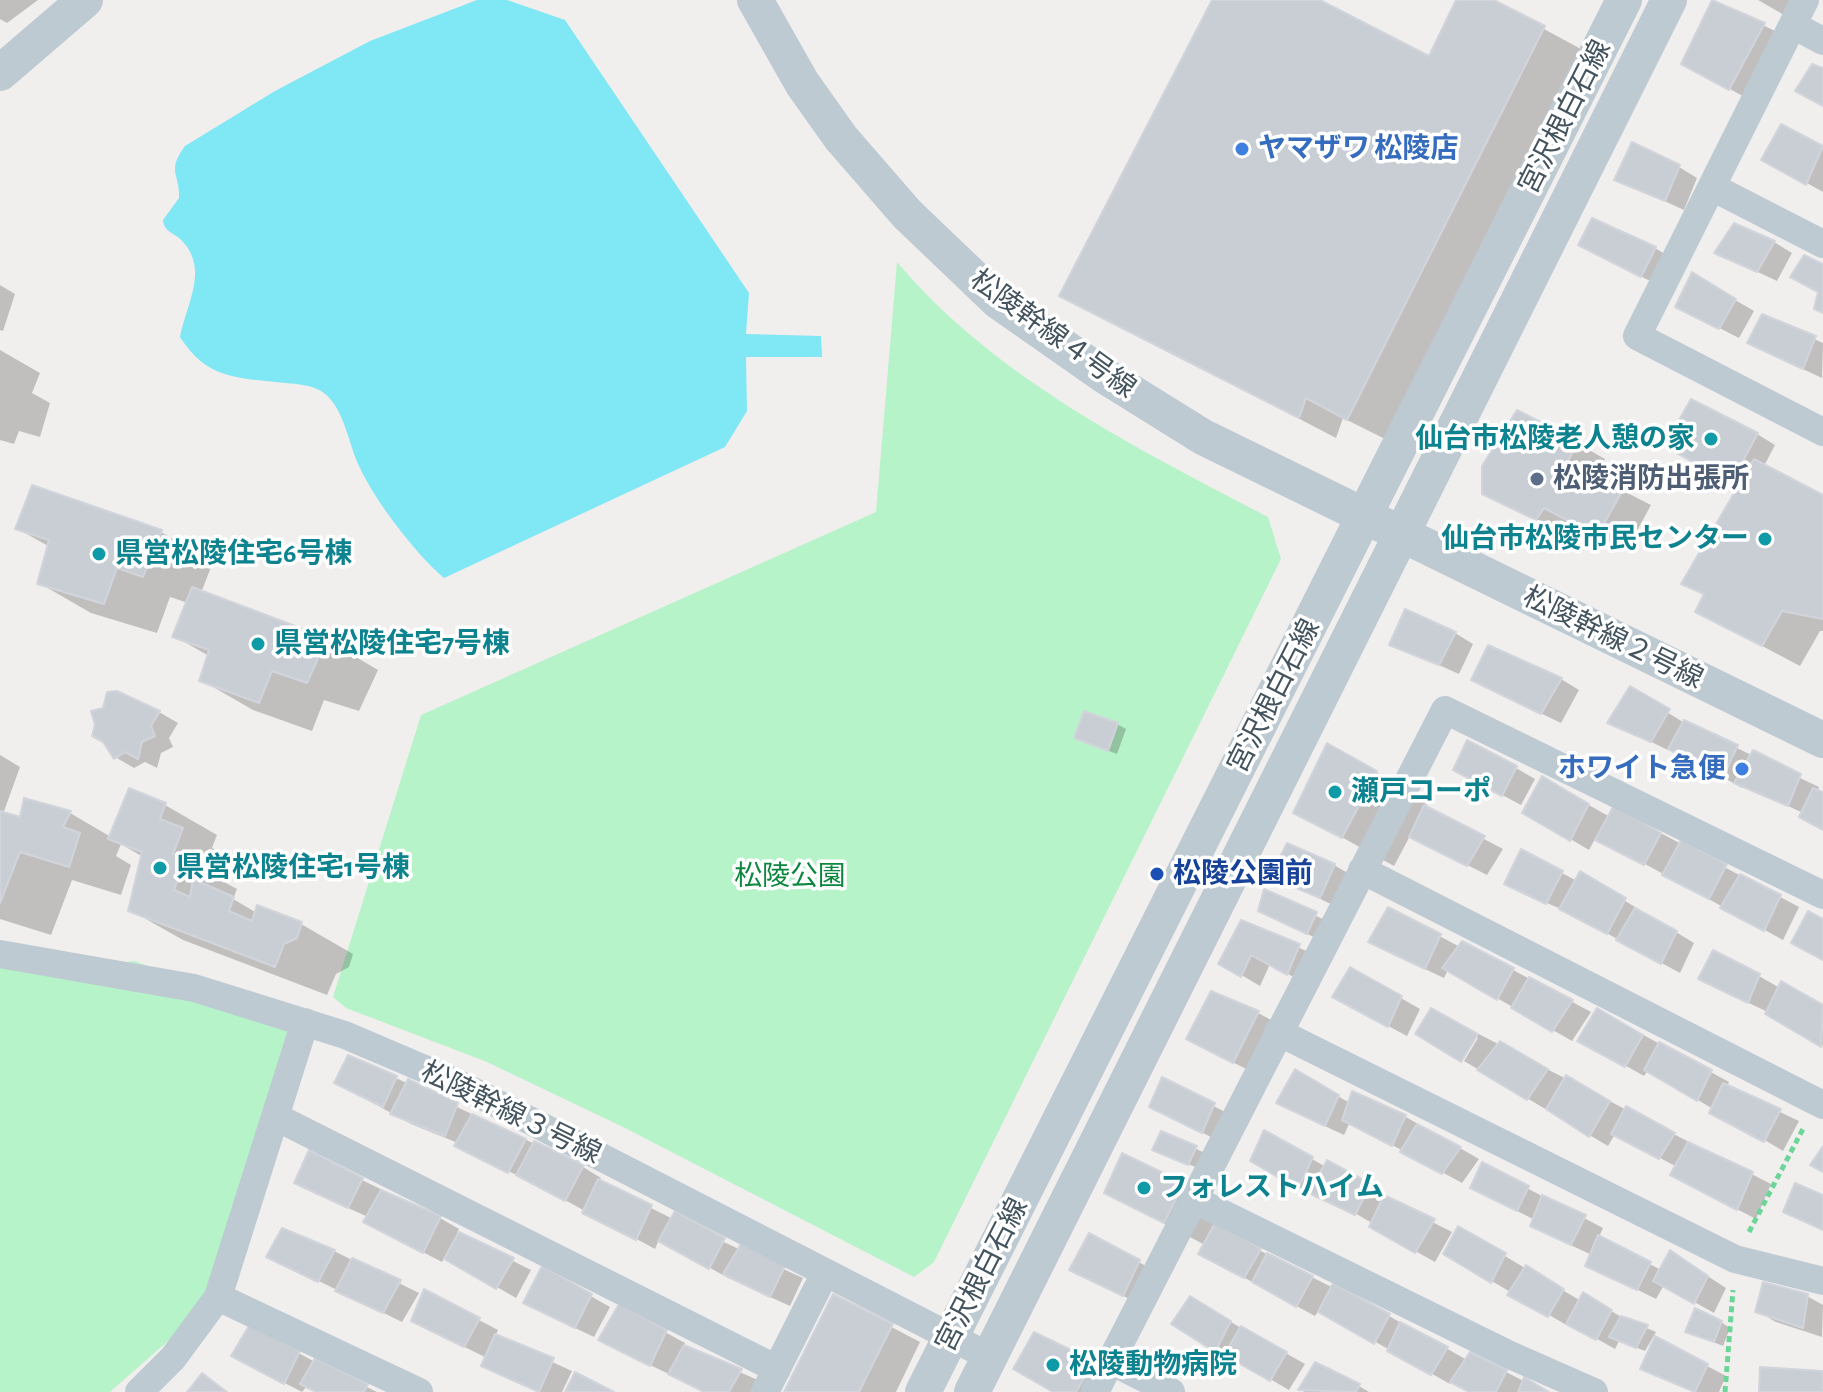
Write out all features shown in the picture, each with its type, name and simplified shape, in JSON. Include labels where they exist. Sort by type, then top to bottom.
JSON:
[{"type":"street","points":[[0,73],[85,0]]},
{"type":"street","name":"松陵幹線４号線","points":[[755,0],[802,83],[841,138],[907,214],[998,301],[1105,376],[1203,437],[1403,535]]},
{"type":"street","name":"宮沢根白石線","points":[[923,1392],[1624,0]]},
{"type":"street","points":[[972,1392],[1669,0]]},
{"type":"street","points":[[1823,41],[1799,12],[1637,336],[1823,432]]},
{"type":"street","points":[[1712,187],[1823,244]]},
{"type":"street","name":"松陵幹線２号線","points":[[1403,535],[1823,740]]},
{"type":"street","points":[[1095,1392],[1445,710],[1823,895]]},
{"type":"street","points":[[1362,870],[1820,1103]]},
{"type":"street","name":"松陵幹線３号線","points":[[0,954],[194,988],[305,1022],[455,1082],[990,1357]]},
{"type":"street","points":[[139,1392],[173,1358],[218,1297],[305,1022]]},
{"type":"street","points":[[1278,1032],[1735,1259],[1823,1281]]},
{"type":"street","points":[[276,1117],[771,1380],[825,1273]]},
{"type":"street","points":[[1193,1199],[1510,1355],[1594,1392]]},
{"type":"street","points":[[218,1297],[419,1392]]},
{"type":"street","points":[[1111,1361],[1171,1392]]},
{"type":"path","points":[[1725,1392],[1735,1259],[1820,1103]]},
{"type":"green space","name":"松陵公園","points":[[897,262],[978,341],[1023,375],[1118,437],[1268,517],[1281,559],[934,1262],[914,1277],[625,1128],[487,1062],[346,1008],[333,997],[421,715],[876,512]]},
{"type":"green space","points":[[0,954],[85,967],[134,961],[305,1022],[218,1297],[110,1392],[0,1392]]},
{"type":"water","points":[[477,0],[507,0],[565,20],[749,293],[746,334],[821,336],[822,357],[746,357],[747,411],[725,447],[444,578],[409,541],[375,495],[329,397],[308,386],[226,374],[201,362],[190,351],[180,337],[194,288],[194,264],[191,253],[168,230],[163,220],[179,198],[175,167],[185,146],[275,91],[370,41]]},
{"type":"building","points":[[1212,0],[1320,0],[1429,56],[1456,0],[1494,0],[1545,26],[1347,420],[1306,398],[1299,418],[1059,296]]},
{"type":"building","points":[[1712,0],[1765,23],[1729,90],[1681,64]]},
{"type":"building","points":[[1812,64],[1823,68],[1823,106],[1795,91]]},
{"type":"building","points":[[1781,124],[1823,146],[1806,185],[1761,160]]},
{"type":"building","points":[[1632,142],[1680,165],[1665,201],[1614,180]]},
{"type":"building","points":[[1592,218],[1656,247],[1641,277],[1578,245]]},
{"type":"building","points":[[1734,223],[1775,241],[1757,272],[1714,253]]},
{"type":"building","points":[[1804,255],[1823,264],[1823,313],[1814,309],[1818,292],[1790,277]]},
{"type":"building","points":[[1692,272],[1736,299],[1719,329],[1675,307]]},
{"type":"building","points":[[1762,314],[1816,336],[1803,369],[1747,343]]},
{"type":"building","name":"仙台市松陵老人憩の家","points":[[1691,399],[1758,433],[1731,483],[1664,446]]},
{"type":"building","points":[[1517,410],[1578,441],[1568,461],[1624,488],[1597,536],[1544,508],[1536,520],[1482,494],[1482,466]]},
{"type":"building","name":"仙台市松陵市民センター","points":[[1754,459],[1823,495],[1823,619],[1782,611],[1762,646],[1695,612],[1704,594],[1681,584]]},
{"type":"building","name":"県営松陵住宅6号棟","points":[[32,485],[162,530],[143,577],[117,568],[104,604],[37,584],[49,540],[15,529]]},
{"type":"building","name":"県営松陵住宅7号棟","points":[[192,587],[327,638],[307,683],[272,671],[259,703],[199,681],[209,650],[172,637]]},
{"type":"building","points":[[1405,609],[1456,632],[1439,665],[1389,645]]},
{"type":"building","points":[[1488,645],[1562,678],[1541,714],[1471,680]]},
{"type":"building","points":[[1630,686],[1670,709],[1651,742],[1607,723]]},
{"type":"building","points":[[117,691],[160,711],[151,726],[155,736],[142,742],[138,759],[125,752],[114,759],[103,742],[92,736],[95,725],[91,711],[103,708],[107,692]]},
{"type":"building","points":[[1084,711],[1118,723],[1108,751],[1074,738]]},
{"type":"building","points":[[1684,720],[1738,745],[1722,779],[1668,749]]},
{"type":"building","points":[[1467,740],[1517,766],[1502,796],[1453,770]]},
{"type":"building","name":"瀬戸コーポ","points":[[1327,743],[1377,771],[1342,838],[1293,813]]},
{"type":"building","points":[[1753,750],[1801,774],[1788,806],[1734,783]]},
{"type":"building","points":[[1542,776],[1589,804],[1570,841],[1522,813]]},
{"type":"building","name":"県営松陵住宅1号棟","points":[[129,788],[166,803],[160,819],[183,828],[173,854],[186,858],[174,890],[190,897],[193,879],[234,897],[229,911],[252,921],[257,905],[302,922],[297,938],[284,944],[275,967],[128,911],[142,852],[108,839]]},
{"type":"building","points":[[1813,788],[1823,792],[1823,830],[1799,817]]},
{"type":"building","points":[[24,798],[71,811],[63,827],[80,833],[69,867],[20,852],[0,903],[0,811],[20,817]]},
{"type":"building","points":[[1424,805],[1485,836],[1467,866],[1409,837]]},
{"type":"building","points":[[1614,805],[1661,833],[1644,865],[1595,840]]},
{"type":"building","points":[[1681,840],[1727,864],[1709,899],[1662,875]]},
{"type":"building","points":[[1287,843],[1335,864],[1320,898],[1270,877]]},
{"type":"building","points":[[1521,849],[1563,871],[1546,904],[1504,884]]},
{"type":"building","points":[[1580,871],[1626,898],[1607,934],[1559,909]]},
{"type":"building","points":[[1740,874],[1781,895],[1764,931],[1720,908]]},
{"type":"building","points":[[1264,889],[1317,912],[1307,934],[1258,911]]},
{"type":"building","points":[[1388,907],[1441,934],[1425,969],[1368,942]]},
{"type":"building","points":[[1635,908],[1677,931],[1661,964],[1616,940]]},
{"type":"building","points":[[1808,911],[1823,919],[1823,960],[1791,943]]},
{"type":"building","points":[[1241,920],[1300,944],[1287,975],[1251,955],[1241,977],[1218,964]]},
{"type":"building","points":[[1462,941],[1514,968],[1497,1000],[1442,968]]},
{"type":"building","points":[[1713,950],[1760,974],[1748,1003],[1698,979]]},
{"type":"building","points":[[1350,967],[1402,996],[1388,1027],[1332,997]]},
{"type":"building","points":[[1529,977],[1573,1000],[1552,1032],[1511,1008]]},
{"type":"building","points":[[1781,981],[1823,1005],[1821,1047],[1765,1014]]},
{"type":"building","points":[[1211,991],[1259,1011],[1233,1063],[1186,1039]]},
{"type":"building","points":[[1431,1008],[1478,1034],[1461,1062],[1415,1034]]},
{"type":"building","points":[[1597,1008],[1643,1035],[1625,1067],[1577,1041]]},
{"type":"building","points":[[1500,1041],[1548,1069],[1527,1100],[1477,1070]]},
{"type":"building","points":[[1659,1042],[1712,1070],[1697,1101],[1644,1070]]},
{"type":"building","points":[[348,1055],[397,1076],[383,1107],[334,1083]]},
{"type":"building","points":[[1295,1069],[1339,1095],[1325,1126],[1276,1103]]},
{"type":"building","points":[[1566,1075],[1610,1101],[1589,1137],[1546,1109]]},
{"type":"building","points":[[1162,1077],[1215,1103],[1202,1133],[1149,1107]]},
{"type":"building","points":[[408,1079],[458,1103],[445,1136],[390,1114]]},
{"type":"building","points":[[1723,1083],[1781,1109],[1764,1142],[1709,1113]]},
{"type":"building","points":[[1352,1091],[1406,1115],[1392,1146],[1342,1120]]},
{"type":"building","points":[[1626,1106],[1675,1133],[1659,1159],[1611,1134]]},
{"type":"building","points":[[472,1114],[526,1139],[508,1173],[454,1146]]},
{"type":"building","points":[[1417,1124],[1461,1147],[1442,1174],[1400,1152]]},
{"type":"building","points":[[1264,1130],[1313,1157],[1298,1189],[1250,1161]]},
{"type":"building","points":[[1161,1131],[1197,1146],[1188,1165],[1152,1150]]},
{"type":"building","points":[[534,1141],[584,1165],[565,1201],[516,1175]]},
{"type":"building","points":[[1688,1142],[1753,1172],[1737,1210],[1670,1175]]},
{"type":"building","points":[[1823,1146],[1823,1172],[1810,1165]]},
{"type":"building","points":[[309,1150],[363,1178],[348,1208],[294,1183]]},
{"type":"building","name":"フォレストハイム","points":[[1122,1153],[1184,1183],[1164,1223],[1104,1193]]},
{"type":"building","points":[[1327,1160],[1371,1184],[1355,1215],[1309,1193]]},
{"type":"building","points":[[1482,1162],[1529,1186],[1517,1211],[1470,1188]]},
{"type":"building","points":[[598,1179],[652,1205],[636,1240],[582,1213]]},
{"type":"building","points":[[1795,1183],[1823,1195],[1823,1230],[1783,1212]]},
{"type":"building","points":[[381,1190],[441,1216],[423,1253],[363,1222]]},
{"type":"building","points":[[1384,1195],[1435,1219],[1415,1253],[1369,1227]]},
{"type":"building","points":[[1542,1195],[1586,1215],[1571,1245],[1530,1226]]},
{"type":"building","points":[[675,1211],[725,1238],[709,1269],[658,1241]]},
{"type":"building","points":[[1215,1223],[1261,1249],[1244,1278],[1198,1254]]},
{"type":"building","points":[[1458,1226],[1506,1253],[1491,1283],[1443,1254]]},
{"type":"building","points":[[282,1228],[335,1250],[318,1282],[266,1257]]},
{"type":"building","points":[[459,1232],[514,1258],[496,1289],[444,1259]]},
{"type":"building","points":[[1089,1233],[1140,1260],[1123,1296],[1069,1270]]},
{"type":"building","points":[[1598,1235],[1651,1262],[1637,1290],[1585,1266]]},
{"type":"building","points":[[741,1244],[785,1266],[770,1297],[723,1274]]},
{"type":"building","points":[[1670,1250],[1708,1276],[1694,1304],[1653,1281]]},
{"type":"building","points":[[1267,1253],[1313,1276],[1296,1307],[1252,1282]]},
{"type":"building","points":[[352,1258],[401,1280],[383,1313],[335,1291]]},
{"type":"building","points":[[1526,1265],[1564,1289],[1548,1317],[1507,1295]]},
{"type":"building","points":[[542,1266],[592,1294],[575,1328],[523,1303]]},
{"type":"building","points":[[1763,1282],[1808,1294],[1803,1328],[1755,1312]]},
{"type":"building","points":[[1333,1283],[1390,1314],[1374,1344],[1318,1312]]},
{"type":"building","points":[[424,1289],[480,1318],[464,1347],[411,1321]]},
{"type":"building","points":[[1583,1292],[1612,1310],[1596,1340],[1566,1324]]},
{"type":"building","points":[[833,1294],[893,1324],[859,1392],[784,1392]]},
{"type":"building","points":[[1190,1296],[1231,1321],[1215,1352],[1171,1324]]},
{"type":"building","points":[[619,1304],[667,1330],[650,1366],[598,1340]]},
{"type":"building","points":[[1695,1308],[1722,1321],[1714,1342],[1685,1332]]},
{"type":"building","points":[[1621,1316],[1648,1325],[1636,1348],[1609,1337]]},
{"type":"building","points":[[1400,1322],[1448,1347],[1431,1375],[1387,1351]]},
{"type":"building","points":[[250,1324],[300,1351],[284,1384],[231,1356]]},
{"type":"building","points":[[1241,1326],[1287,1352],[1270,1381],[1224,1355]]},
{"type":"building","name":"松陵動物病院","points":[[1034,1332],[1094,1361],[1076,1392],[1053,1392],[1013,1369]]},
{"type":"building","points":[[495,1334],[554,1358],[539,1392],[481,1366]]},
{"type":"building","points":[[1655,1336],[1708,1364],[1695,1392],[1640,1369]]},
{"type":"building","points":[[684,1345],[742,1369],[729,1392],[704,1392],[668,1374]]},
{"type":"building","points":[[1470,1352],[1507,1370],[1496,1392],[1469,1392],[1450,1382]]},
{"type":"building","points":[[315,1358],[368,1384],[364,1392],[316,1392],[300,1384]]},
{"type":"building","points":[[1315,1362],[1360,1384],[1356,1392],[1298,1390]]},
{"type":"building","points":[[1760,1367],[1823,1371],[1823,1392],[1759,1392]]},
{"type":"building","points":[[575,1372],[614,1392],[565,1392]]},
{"type":"building","points":[[202,1373],[227,1392],[187,1392]]},
{"type":"building","points":[[1524,1377],[1549,1392],[1518,1392]]},
{"type":"place","name":"ヤマザワ 松陵店","points":[[1242,149]]},
{"type":"place","name":"仙台市松陵老人憩の家","points":[[1711,439]]},
{"type":"place","name":"松陵消防出張所","points":[[1537,479]]},
{"type":"place","name":"仙台市松陵市民センター","points":[[1765,539]]},
{"type":"place","name":"県営松陵住宅6号棟","points":[[99,554]]},
{"type":"place","name":"県営松陵住宅7号棟","points":[[258,644]]},
{"type":"place","name":"ホワイト急便","points":[[1742,769]]},
{"type":"place","name":"瀬戸コーポ","points":[[1335,792]]},
{"type":"place","name":"県営松陵住宅1号棟","points":[[160,868]]},
{"type":"place","name":"松陵公園前","points":[[1157,874]]},
{"type":"place","name":"フォレストハイム","points":[[1144,1188]]},
{"type":"place","name":"松陵動物病院","points":[[1053,1365]]}]
